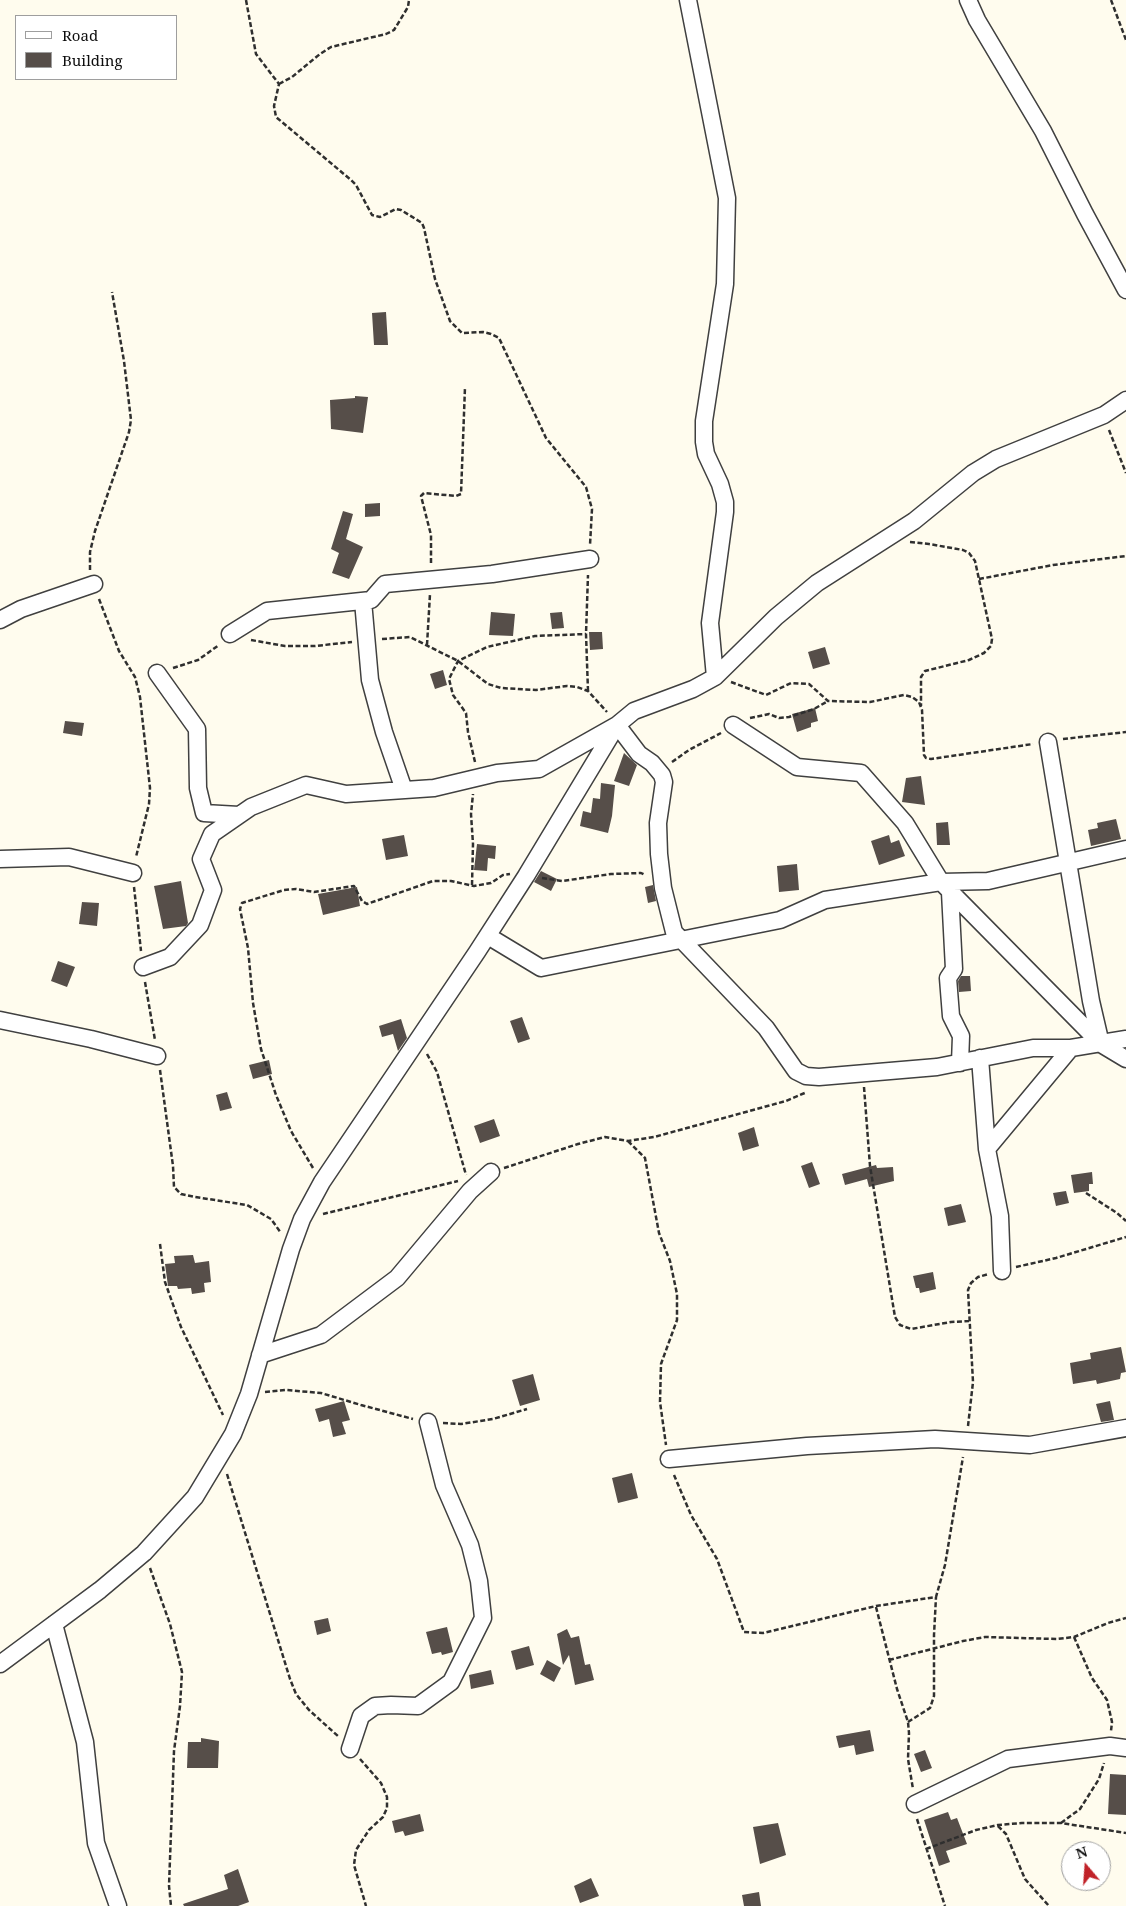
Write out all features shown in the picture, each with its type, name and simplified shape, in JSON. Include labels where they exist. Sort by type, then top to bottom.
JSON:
[{"type":"street","points":[[688,0],[727,198],[725,284],[704,421],[706,454],[720,484],[725,502],[710,623],[715,677]]},
{"type":"street","points":[[968,0],[977,20],[1043,131],[1084,214],[1126,290]]},
{"type":"street","points":[[143,968],[170,957],[200,925],[212,890],[200,859],[212,834],[251,807],[306,786],[346,794],[434,788],[498,773],[539,769],[617,724],[634,711],[692,689],[715,677],[776,617],[817,583],[914,520],[973,473],[996,459],[1104,414],[1126,400]]},
{"type":"street","points":[[230,634],[267,611],[371,600],[385,584],[492,574],[590,559]]},
{"type":"street","points":[[0,620],[21,609],[94,584]]},
{"type":"street","points":[[363,601],[370,680],[384,732],[404,790]]},
{"type":"street","points":[[157,673],[197,729],[198,788],[204,813],[239,815]]},
{"type":"street","points":[[0,1664],[100,1590],[144,1553],[195,1497],[233,1434],[249,1394],[291,1249],[302,1219],[322,1182],[488,936],[617,724]]},
{"type":"street","points":[[617,724],[639,754],[652,763],[662,776],[664,782],[658,822],[659,854],[663,888],[674,932],[726,984],[766,1028],[796,1071],[806,1076],[819,1077],[863,1073],[960,1063],[1033,1048],[1071,1048],[1126,1039]]},
{"type":"street","points":[[733,726],[797,767],[861,772],[905,823],[946,887],[1100,1044],[1126,1059]]},
{"type":"street","points":[[1048,742],[1091,1001],[1100,1044]]},
{"type":"street","points":[[488,936],[541,968],[780,920],[825,900],[988,882],[1126,849]]},
{"type":"street","points":[[0,860],[69,857],[133,873]]},
{"type":"street","points":[[946,887],[954,970],[948,978],[951,1016],[961,1036],[960,1063]]},
{"type":"street","points":[[0,1020],[91,1039],[157,1056]]},
{"type":"street","points":[[987,1149],[1071,1048]]},
{"type":"street","points":[[980,1058],[987,1149],[1000,1216],[1002,1271]]},
{"type":"street","points":[[260,1355],[321,1335],[397,1278],[470,1191],[491,1172]]},
{"type":"street","points":[[350,1749],[361,1716],[375,1706],[418,1706],[450,1682],[483,1618],[479,1582],[470,1545],[444,1485],[428,1422]]},
{"type":"street","points":[[669,1459],[807,1446],[936,1439],[1030,1445],[1126,1428]]},
{"type":"street","points":[[54,1624],[85,1742],[96,1843],[118,1906]]},
{"type":"street","points":[[915,1804],[1008,1759],[1110,1746],[1126,1748]]},
{"type":"path","points":[[246,0],[256,54],[279,84]]},
{"type":"path","points":[[409,0],[408,7],[394,30],[386,34],[331,47],[292,77],[279,84],[274,106],[276,117],[356,185],[372,215],[380,217],[396,209],[401,210],[422,224],[435,279],[450,321],[458,331],[466,334],[491,334],[502,341],[546,438],[586,486],[592,509],[586,634],[588,691]]},
{"type":"path","points":[[1111,0],[1126,40]]},
{"type":"path","points":[[112,292],[124,361],[131,420],[129,432],[95,531],[90,552],[90,574],[119,651],[135,677],[140,697],[150,788],[149,804],[139,839],[133,873],[143,968],[173,1166],[174,1187],[182,1194],[195,1198],[247,1205],[271,1219],[291,1249]]},
{"type":"path","points":[[431,572],[431,535],[421,496],[424,492],[456,496],[461,494],[465,387]]},
{"type":"path","points":[[1104,414],[1126,473]]},
{"type":"path","points":[[910,542],[963,550],[975,561],[992,639],[990,646],[984,653],[969,660],[925,672],[921,677],[920,695],[924,754],[926,758],[931,759],[1126,732]]},
{"type":"path","points":[[979,579],[1053,565],[1126,556]]},
{"type":"path","points":[[427,645],[430,590]]},
{"type":"path","points":[[458,661],[487,647],[535,636],[586,634]]},
{"type":"path","points":[[715,677],[766,694],[791,682],[809,684],[828,702],[870,702],[904,695],[912,697],[919,702],[922,710]]},
{"type":"path","points":[[322,1182],[291,1131],[276,1095],[261,1049],[253,1003],[248,948],[240,909],[242,903],[284,890],[296,889],[314,892],[354,886],[362,901],[368,904],[433,881],[451,881],[474,886],[491,883],[503,875],[514,873],[562,881],[611,874],[641,873],[663,888]]},
{"type":"path","points":[[418,1040],[437,1072],[467,1178]]},
{"type":"path","points":[[863,1073],[870,1166],[895,1317],[900,1325],[912,1329],[951,1322],[970,1321]]},
{"type":"path","points":[[491,1172],[605,1137],[628,1141],[654,1137],[786,1101],[812,1089]]},
{"type":"path","points":[[628,1141],[645,1158],[659,1233],[670,1261],[677,1294],[677,1320],[661,1364],[660,1402],[665,1444],[674,1477],[691,1516],[718,1559],[744,1632],[763,1633],[876,1606],[936,1597]]},
{"type":"path","points":[[302,1219],[458,1180]]},
{"type":"path","points":[[1086,1193],[1126,1221]]},
{"type":"path","points":[[967,1432],[973,1382],[968,1290],[971,1283],[978,1277],[1056,1258],[1126,1237]]},
{"type":"path","points":[[160,1244],[165,1282],[180,1327],[233,1434]]},
{"type":"path","points":[[249,1394],[286,1390],[321,1392],[397,1416],[428,1422],[461,1424],[527,1409]]},
{"type":"path","points":[[908,1722],[930,1708],[934,1696],[936,1597],[945,1565],[964,1450]]},
{"type":"path","points":[[221,1455],[296,1694],[309,1710],[329,1727],[381,1783],[386,1797],[387,1808],[383,1817],[369,1830],[356,1850],[354,1865],[366,1906]]},
{"type":"path","points":[[144,1553],[170,1624],[182,1672],[174,1751],[169,1886],[171,1906]]},
{"type":"path","points":[[876,1606],[889,1660],[908,1722],[908,1759],[915,1804],[926,1849],[944,1906]]},
{"type":"path","points":[[889,1660],[985,1637],[1057,1639],[1074,1637],[1126,1618]]},
{"type":"path","points":[[926,1849],[976,1830],[998,1825],[1022,1823],[1061,1823],[1126,1833]]},
{"type":"path","points":[[998,1825],[1006,1834],[1025,1879],[1049,1906]]},
{"type":"building","points":[[386,312],[388,345],[374,345],[372,313]]},
{"type":"building","points":[[355,396],[368,397],[363,433],[331,429],[330,400],[355,398]]},
{"type":"building","points":[[380,503],[380,516],[365,517],[365,504]]},
{"type":"building","points":[[343,511],[353,514],[346,539],[363,547],[349,579],[332,573],[339,553],[331,549]]},
{"type":"building","points":[[491,612],[515,614],[513,636],[489,635]]},
{"type":"building","points":[[562,612],[564,628],[552,629],[550,613]]},
{"type":"building","points":[[589,632],[602,632],[603,649],[590,650]]},
{"type":"building","points":[[825,647],[830,664],[813,669],[808,652]]},
{"type":"building","points":[[443,670],[447,685],[435,689],[430,674]]},
{"type":"building","points":[[815,708],[818,721],[811,723],[811,727],[797,732],[792,714]]},
{"type":"building","points":[[65,721],[84,723],[82,736],[63,733]]},
{"type":"building","points":[[624,753],[637,765],[629,786],[614,781]]},
{"type":"building","points":[[921,776],[925,805],[902,802],[906,778]]},
{"type":"building","points":[[601,783],[615,785],[612,816],[608,833],[580,826],[583,811],[591,813],[593,798],[600,799]]},
{"type":"building","points":[[1116,819],[1121,839],[1091,846],[1088,830],[1098,828],[1097,823]]},
{"type":"building","points":[[948,822],[950,845],[937,845],[936,823]]},
{"type":"building","points":[[404,835],[408,856],[386,860],[382,839]]},
{"type":"building","points":[[889,835],[891,843],[899,840],[905,856],[879,865],[871,841]]},
{"type":"building","points":[[477,844],[496,846],[495,859],[488,858],[487,871],[474,870]]},
{"type":"building","points":[[797,864],[799,890],[779,892],[777,866]]},
{"type":"building","points":[[541,871],[557,879],[551,891],[534,882]]},
{"type":"building","points":[[181,881],[188,923],[186,926],[163,929],[154,886]]},
{"type":"building","points":[[653,885],[656,901],[648,903],[645,887]]},
{"type":"building","points":[[357,887],[360,906],[323,915],[318,894]]},
{"type":"building","points":[[82,902],[99,903],[97,926],[79,924]]},
{"type":"building","points":[[58,961],[75,967],[67,987],[51,981]]},
{"type":"building","points":[[961,976],[970,976],[971,991],[959,992],[958,981]]},
{"type":"building","points":[[522,1017],[530,1039],[518,1043],[510,1021]]},
{"type":"building","points":[[401,1019],[407,1038],[398,1051],[393,1034],[382,1037],[379,1026]]},
{"type":"building","points":[[269,1060],[272,1074],[253,1079],[249,1065]]},
{"type":"building","points":[[227,1092],[232,1108],[220,1111],[216,1095]]},
{"type":"building","points":[[494,1119],[500,1136],[480,1143],[474,1126]]},
{"type":"building","points":[[754,1127],[759,1146],[743,1151],[738,1133]]},
{"type":"building","points":[[812,1162],[820,1184],[809,1188],[801,1166]]},
{"type":"building","points":[[876,1165],[877,1168],[893,1167],[894,1181],[869,1187],[867,1179],[845,1185],[842,1174]]},
{"type":"building","points":[[1092,1172],[1093,1184],[1089,1184],[1089,1191],[1074,1193],[1071,1175]]},
{"type":"building","points":[[1066,1191],[1069,1203],[1056,1206],[1053,1193]]},
{"type":"building","points":[[961,1204],[966,1222],[948,1226],[944,1208]]},
{"type":"building","points":[[193,1255],[195,1263],[209,1261],[211,1282],[204,1283],[205,1292],[192,1294],[191,1288],[178,1289],[177,1286],[168,1286],[165,1264],[175,1263],[174,1256]]},
{"type":"building","points":[[933,1272],[936,1289],[920,1293],[919,1288],[916,1288],[913,1276]]},
{"type":"building","points":[[1121,1347],[1126,1372],[1121,1373],[1120,1379],[1097,1384],[1096,1380],[1073,1384],[1070,1363],[1091,1359],[1090,1353]]},
{"type":"building","points":[[533,1374],[540,1400],[520,1406],[512,1380]]},
{"type":"building","points":[[344,1401],[350,1420],[342,1422],[346,1434],[333,1437],[329,1419],[319,1422],[315,1409]]},
{"type":"building","points":[[1110,1401],[1114,1420],[1101,1422],[1096,1404]]},
{"type":"building","points":[[632,1473],[638,1498],[618,1503],[612,1478]]},
{"type":"building","points":[[328,1618],[331,1631],[317,1635],[314,1621]]},
{"type":"building","points":[[447,1627],[453,1652],[442,1655],[441,1652],[432,1654],[426,1632]]},
{"type":"building","points":[[567,1629],[571,1638],[579,1636],[585,1665],[590,1664],[594,1680],[575,1685],[569,1655],[563,1665],[557,1634]]},
{"type":"building","points":[[529,1646],[534,1665],[516,1670],[511,1651]]},
{"type":"building","points":[[547,1660],[561,1668],[554,1682],[540,1674]]},
{"type":"building","points":[[491,1670],[494,1684],[471,1689],[469,1675]]},
{"type":"building","points":[[870,1730],[874,1751],[856,1755],[854,1745],[839,1748],[836,1736]]},
{"type":"building","points":[[201,1738],[219,1741],[218,1768],[187,1768],[188,1742],[201,1742]]},
{"type":"building","points":[[925,1750],[932,1768],[921,1772],[914,1754]]},
{"type":"building","points":[[1110,1774],[1126,1775],[1126,1815],[1108,1814]]},
{"type":"building","points":[[948,1812],[951,1820],[957,1818],[967,1844],[946,1851],[950,1862],[939,1866],[924,1820]]},
{"type":"building","points":[[420,1814],[424,1831],[405,1836],[403,1831],[395,1833],[392,1821]]},
{"type":"building","points":[[778,1823],[786,1855],[760,1864],[753,1827]]},
{"type":"building","points":[[238,1869],[249,1902],[238,1906],[184,1906],[183,1904],[228,1889],[224,1875]]},
{"type":"building","points":[[591,1878],[599,1896],[580,1903],[574,1886]]},
{"type":"building","points":[[759,1892],[761,1906],[744,1906],[742,1895]]}]
